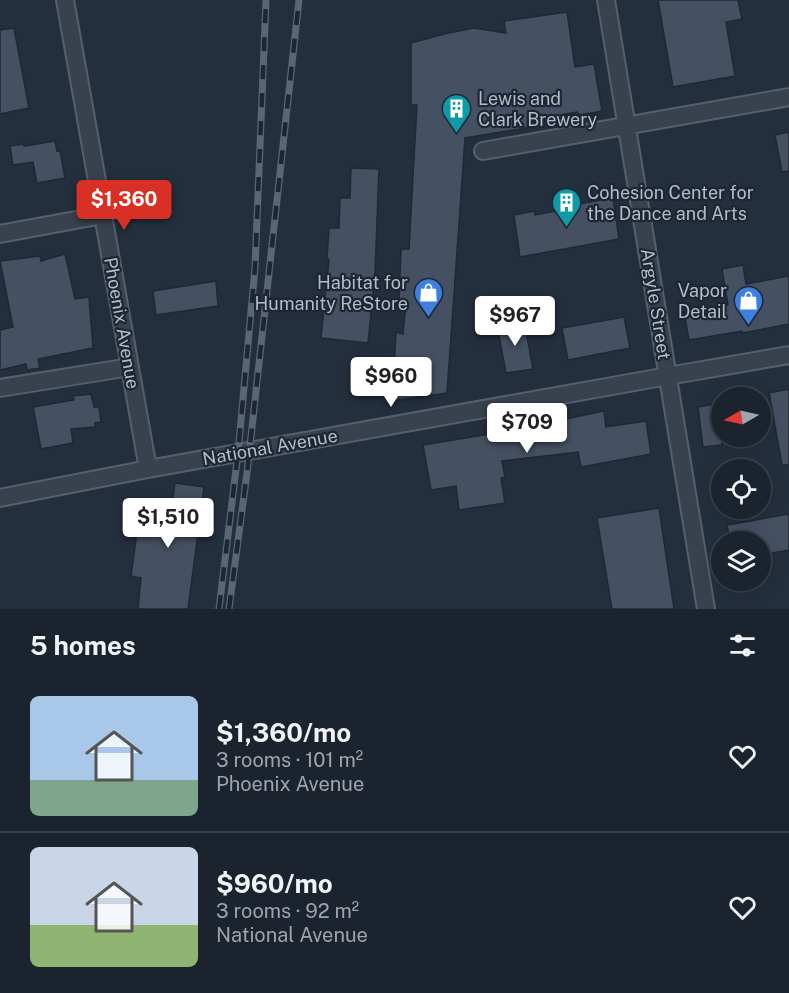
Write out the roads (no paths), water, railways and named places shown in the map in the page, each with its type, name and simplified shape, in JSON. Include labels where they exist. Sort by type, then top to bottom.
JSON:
[{"type":"street","name":"Phoenix Avenue","points":[[65,0],[148,469]]},
{"type":"street","name":"Argyle Street","points":[[606,0],[706,609]]},
{"type":"street","points":[[483,151],[789,97]]},
{"type":"street","points":[[0,234],[103,215]]},
{"type":"street","name":"National Avenue","points":[[0,498],[148,469],[789,355]]},
{"type":"street","points":[[0,388],[130,367]]},
{"type":"railway","points":[[219,609],[238,453],[255,268],[266,0]]},
{"type":"railway","points":[[229,609],[247,473],[299,0]]},
{"type":"place","name":"Lewis and Clark Brewery","points":[[457,134]]},
{"type":"place","name":"Cohesion Center for the Dance and Arts","points":[[566,228]]},
{"type":"place","name":"Habitat for Humanity ReStore","points":[[429,318]]},
{"type":"place","name":"Vapor Detail","points":[[748,326]]}]
